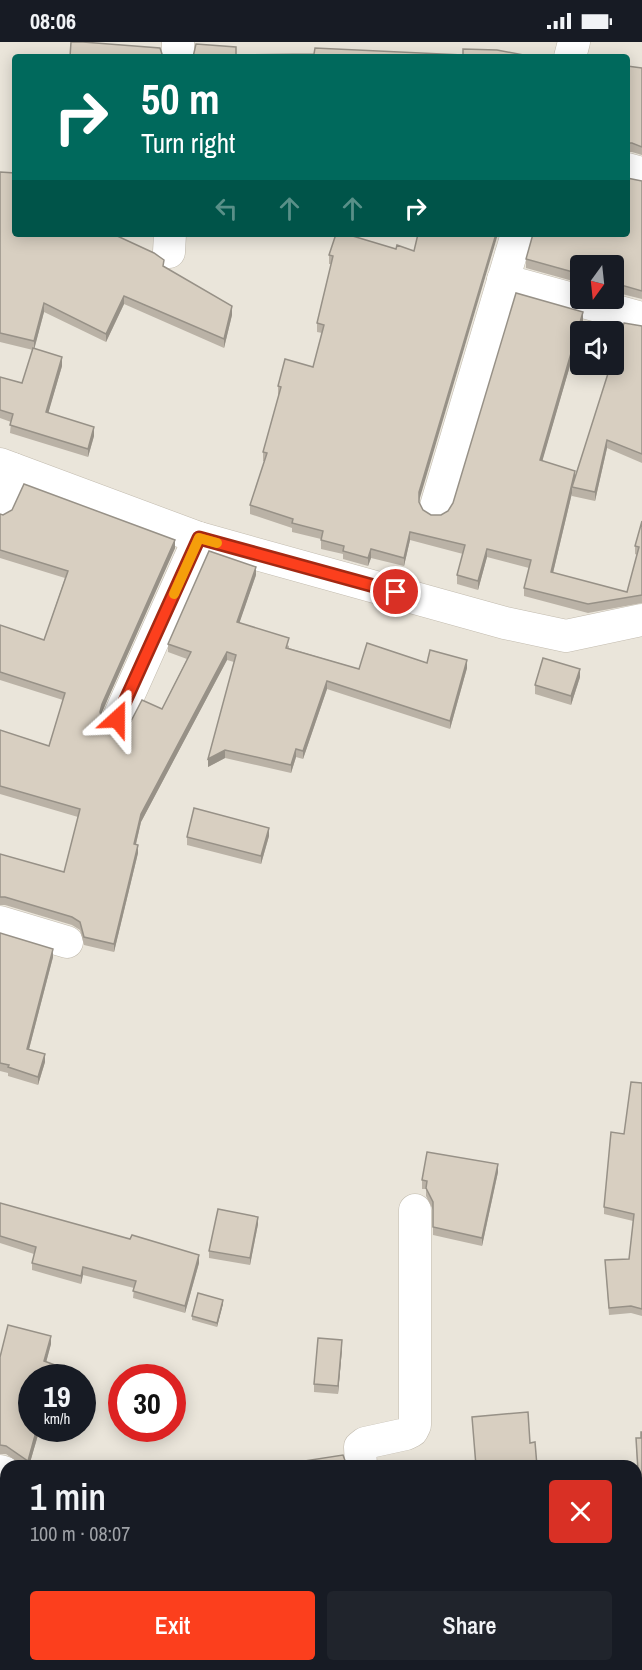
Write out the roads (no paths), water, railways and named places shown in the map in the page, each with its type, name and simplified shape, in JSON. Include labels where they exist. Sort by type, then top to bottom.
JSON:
[{"type":"street","points":[[436,506],[516,237]]},
{"type":"street","points":[[503,280],[642,318]]},
{"type":"street","points":[[0,505],[6,466],[199,538],[505,623],[566,636],[642,620]]},
{"type":"street","points":[[117,719],[199,538]]},
{"type":"street","points":[[0,922],[67,942]]},
{"type":"street","points":[[361,1460],[360,1447],[365,1443],[406,1434],[412,1431],[415,1425],[415,1210]]}]
